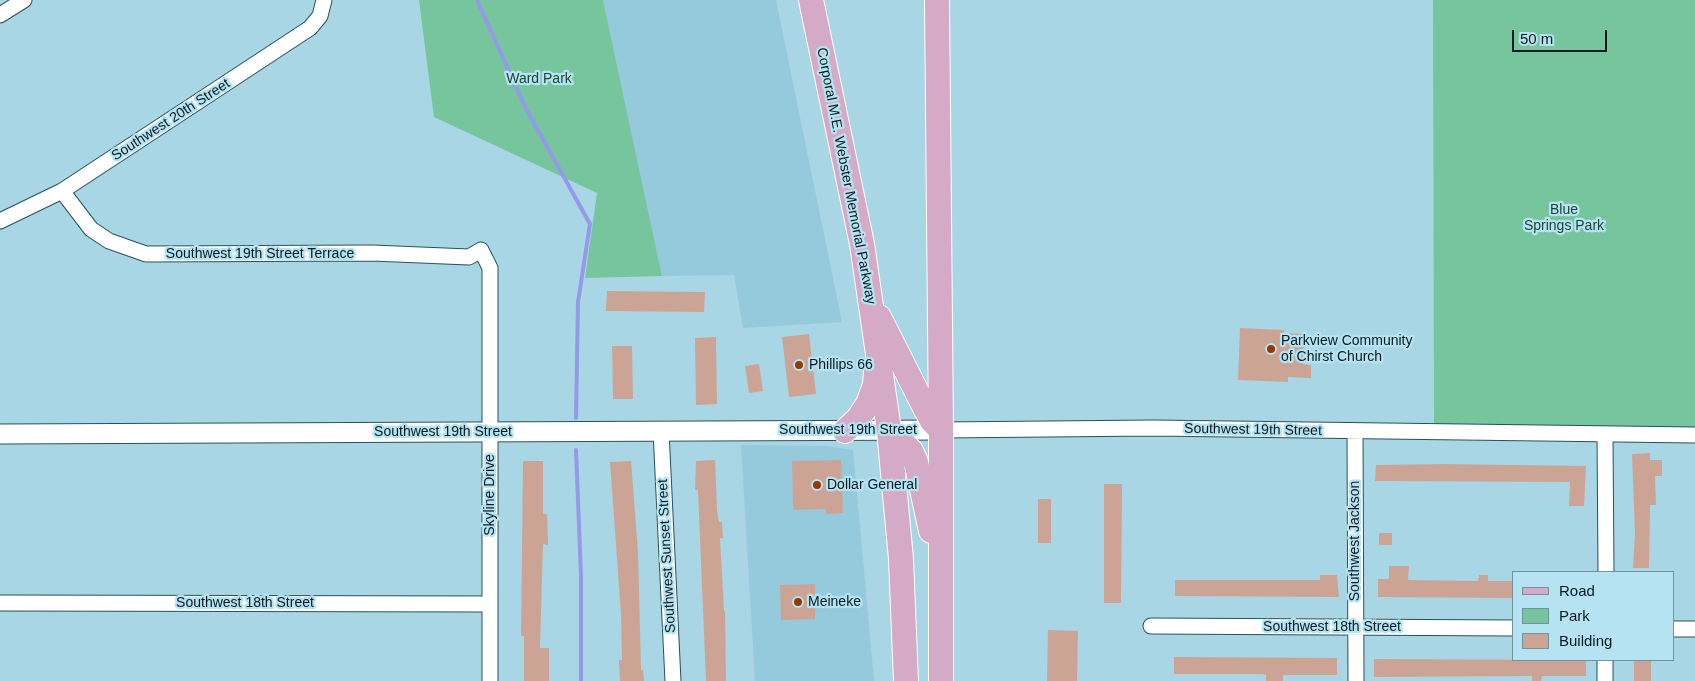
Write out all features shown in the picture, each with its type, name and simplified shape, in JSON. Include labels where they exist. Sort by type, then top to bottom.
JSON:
[{"type":"main road","name":"Corporal M.E. Webster Memorial Parkway","points":[[811,0],[862,244],[889,430],[901,559],[906,681]]},
{"type":"main road","points":[[936,0],[941,430],[941,681]]},
{"type":"main road","points":[[870,298],[912,386],[932,421],[941,430]]},
{"type":"main road","points":[[845,431],[868,404],[875,385],[877,350]]},
{"type":"main road","points":[[889,430],[911,451],[916,462],[941,572]]},
{"type":"street","points":[[0,16],[24,0]]},
{"type":"street","name":"Southwest 20th Street","points":[[0,221],[62,192],[310,28],[320,16],[324,0]]},
{"type":"street","name":"Southwest 19th Street Terrace","points":[[62,192],[91,228],[109,242],[146,254],[372,253],[469,257],[481,250]]},
{"type":"street","name":"Skyline Drive","points":[[481,250],[490,268],[490,681]]},
{"type":"street","name":"Southwest 19th Street","points":[[0,434],[1153,428],[1605,435],[1695,434]]},
{"type":"street","name":"Southwest Sunset Street","points":[[661,431],[673,681]]},
{"type":"street","name":"Southwest Jackson","points":[[1355,432],[1356,681]]},
{"type":"street","points":[[1605,435],[1606,571]]},
{"type":"street","name":"Southwest 18th Street","points":[[0,603],[490,604]]},
{"type":"street","name":"Southwest 18th Street","points":[[1151,626],[1512,628]]},
{"type":"street","points":[[1675,629],[1695,629]]},
{"type":"street","points":[[1605,681],[1606,661]]},
{"type":"shaded area","points":[[603,0],[776,0],[842,322],[743,328],[734,275],[662,276]]},
{"type":"shaded area","points":[[741,445],[827,446],[853,450],[874,681],[755,681]]},
{"type":"green space","name":"Ward Park","points":[[419,0],[603,0],[662,276],[585,278],[597,193],[434,117]]},
{"type":"green space","name":"Blue Springs Park","points":[[1433,0],[1695,0],[1695,436],[1434,431]]},
{"type":"building","points":[[607,291],[705,292],[704,312],[606,311]]},
{"type":"building","name":"Parkview Community of Chirst Church","points":[[1240,328],[1284,330],[1284,333],[1304,334],[1303,364],[1311,365],[1311,378],[1288,377],[1288,382],[1238,380]]},
{"type":"building","name":"Phillips 66","points":[[809,334],[816,394],[789,397],[782,337]]},
{"type":"building","points":[[716,337],[717,404],[696,405],[695,338]]},
{"type":"building","points":[[612,346],[632,346],[633,399],[613,399]]},
{"type":"building","points":[[759,364],[763,391],[749,393],[745,366]]},
{"type":"building","points":[[1650,453],[1650,460],[1662,460],[1662,476],[1655,476],[1656,505],[1650,505],[1649,568],[1633,568],[1635,534],[1632,454]]},
{"type":"building","points":[[715,460],[717,510],[719,522],[722,522],[723,538],[720,538],[725,611],[726,681],[706,681],[698,490],[695,490],[696,461]]},
{"type":"building","name":"Dollar General","points":[[841,460],[843,513],[826,514],[826,509],[793,510],[792,461]]},
{"type":"building","points":[[523,461],[543,461],[543,514],[547,514],[548,545],[543,544],[540,648],[549,648],[549,681],[524,681],[524,636],[521,636]]},
{"type":"building","points":[[631,461],[638,552],[641,670],[643,670],[644,681],[620,681],[619,660],[622,660],[621,614],[610,462]]},
{"type":"building","points":[[1376,465],[1586,466],[1584,506],[1569,506],[1570,482],[1375,481]]},
{"type":"building","points":[[1104,484],[1122,484],[1121,603],[1104,603]]},
{"type":"building","points":[[1038,499],[1051,499],[1051,543],[1038,543]]},
{"type":"building","points":[[1379,533],[1392,533],[1392,545],[1379,545]]},
{"type":"building","points":[[1389,566],[1409,566],[1408,580],[1478,581],[1479,575],[1488,575],[1488,581],[1512,581],[1512,598],[1378,597],[1378,579],[1389,579]]},
{"type":"building","points":[[1320,575],[1337,575],[1339,597],[1175,596],[1175,580],[1320,580]]},
{"type":"building","name":"Meineke","points":[[815,584],[815,619],[781,620],[780,585]]},
{"type":"building","points":[[1048,630],[1078,631],[1077,681],[1047,681]]},
{"type":"building","points":[[1174,657],[1337,658],[1337,675],[1283,675],[1283,681],[1266,681],[1266,675],[1262,674],[1174,674]]},
{"type":"building","points":[[1374,659],[1586,661],[1586,676],[1542,676],[1541,681],[1532,681],[1532,676],[1374,677]]},
{"type":"building","points":[[1634,661],[1651,661],[1651,681],[1634,681]]},
{"type":"waterway","points":[[477,0],[525,107],[590,224],[578,302],[576,418]]},
{"type":"waterway","points":[[576,450],[581,576],[581,681]]},
{"type":"place","name":"Parkview Community of Chirst Church","points":[[1271,349]]},
{"type":"place","name":"Phillips 66","points":[[799,365]]},
{"type":"place","name":"Dollar General","points":[[817,485]]},
{"type":"place","name":"Meineke","points":[[798,602]]}]
